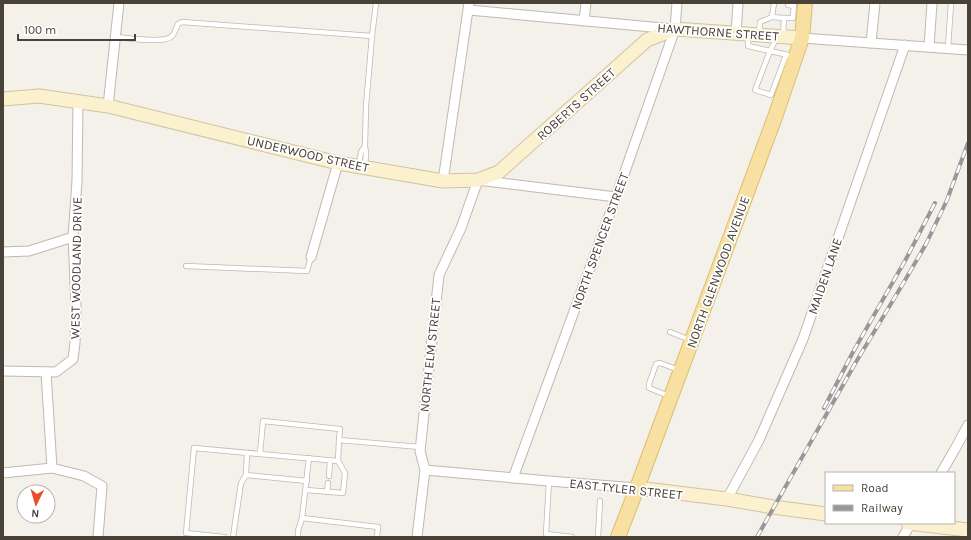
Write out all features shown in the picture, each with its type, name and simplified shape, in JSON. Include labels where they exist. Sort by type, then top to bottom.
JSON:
[{"type":"main road","name":"NORTH GLENWOOD AVENUE","points":[[618,537],[772,124],[775,89],[791,56],[802,38],[798,8]]},
{"type":"street","points":[[108,106],[118,3]]},
{"type":"street","points":[[584,21],[586,3]]},
{"type":"street","name":"NORTH SPENCER STREET","points":[[513,478],[616,197],[675,29],[677,3]]},
{"type":"street","points":[[738,3],[748,34]]},
{"type":"street","points":[[872,43],[875,3]]},
{"type":"street","points":[[930,47],[932,3]]},
{"type":"street","points":[[443,181],[469,6]]},
{"type":"street","name":"HAWTHORNE STREET","points":[[469,6],[584,21],[968,50]]},
{"type":"street","name":"ROBERTS STREET","points":[[478,180],[499,172],[647,40],[675,29]]},
{"type":"street","name":"MAIDEN LANE","points":[[727,499],[759,440],[803,339],[905,45]]},
{"type":"street","name":"UNDERWOOD STREET","points":[[3,98],[39,96],[108,106],[338,163],[443,181],[478,180],[616,197]]},
{"type":"street","name":"WEST WOODLAND DRIVE","points":[[3,372],[56,372],[73,360],[76,306],[74,236],[77,181],[78,102]]},
{"type":"street","points":[[311,257],[338,163]]},
{"type":"street","name":"NORTH ELM STREET","points":[[417,537],[425,470],[420,447],[439,275],[461,228],[478,180]]},
{"type":"street","points":[[3,252],[29,251],[74,236]]},
{"type":"street","points":[[46,372],[52,468]]},
{"type":"street","points":[[942,472],[968,424]]},
{"type":"street","points":[[3,473],[52,468],[84,476],[102,486],[98,537]]},
{"type":"street","name":"EAST TYLER STREET","points":[[425,470],[637,488],[727,499],[773,508],[825,514]]},
{"type":"street","points":[[903,537],[910,524]]},
{"type":"street","points":[[916,524],[964,532]]},
{"type":"lane","points":[[362,167],[361,152],[365,146],[366,106],[376,3]]},
{"type":"lane","points":[[948,48],[951,3]]},
{"type":"lane","points":[[772,17],[775,4]]},
{"type":"lane","points":[[788,6],[798,8],[793,18],[772,17],[760,22],[748,34],[748,46],[791,56]]},
{"type":"lane","points":[[784,18],[780,37],[770,51],[756,90],[771,95],[775,89],[776,75],[780,64],[791,56]]},
{"type":"lane","points":[[115,37],[156,40],[166,39],[173,36],[178,24],[182,22],[372,36]]},
{"type":"lane","points":[[186,266],[307,271],[311,257]]},
{"type":"lane","points":[[670,332],[692,340]]},
{"type":"lane","points":[[671,397],[649,388],[656,364],[660,363],[681,370]]},
{"type":"lane","points":[[260,454],[263,421],[340,429],[338,462],[346,473],[343,493],[306,490]]},
{"type":"lane","points":[[339,440],[420,447]]},
{"type":"lane","points":[[224,537],[184,535],[194,448],[310,458],[338,462]]},
{"type":"lane","points":[[233,537],[240,483],[246,475],[247,453]]},
{"type":"lane","points":[[298,537],[310,458]]},
{"type":"lane","points":[[329,476],[330,461]]},
{"type":"lane","points":[[246,475],[307,481]]},
{"type":"lane","points":[[549,481],[546,534],[572,537]]},
{"type":"lane","points":[[327,492],[328,483]]},
{"type":"lane","points":[[598,537],[600,501]]},
{"type":"lane","points":[[302,518],[378,527],[378,537]]},
{"type":"railway","points":[[757,537],[856,362],[926,244],[947,200],[968,143]]},
{"type":"railway","points":[[824,408],[935,203]]}]
